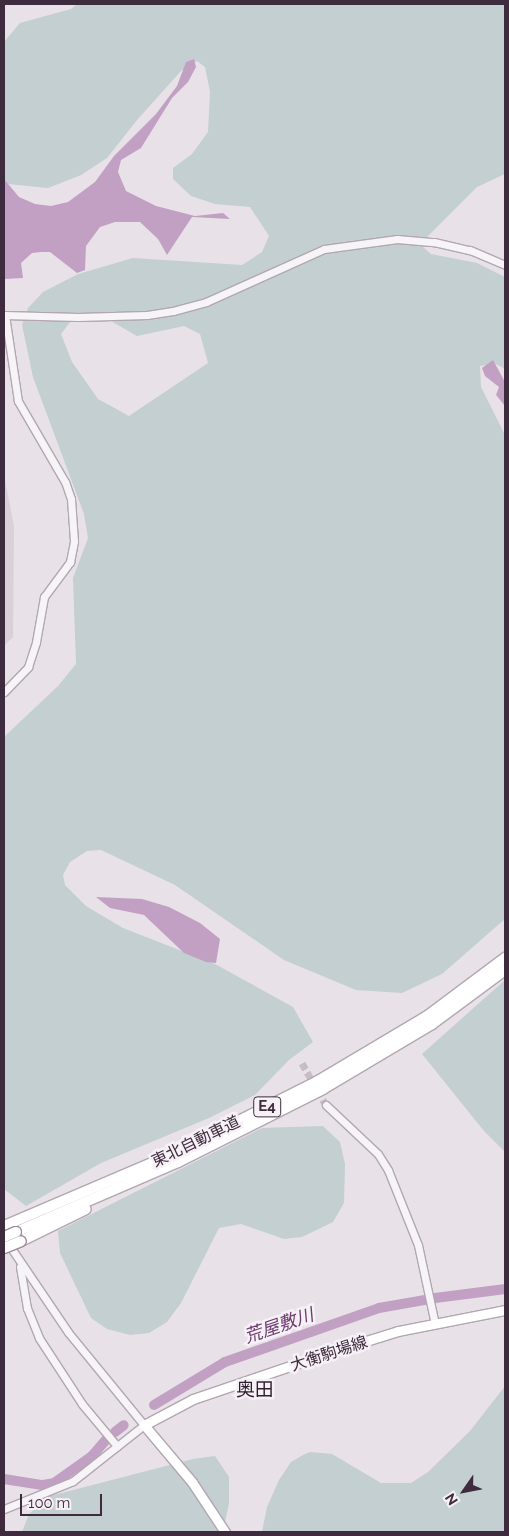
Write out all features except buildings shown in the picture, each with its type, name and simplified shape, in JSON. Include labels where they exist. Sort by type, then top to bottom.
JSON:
[{"type":"highway","name":"東北自動車道","points":[[4,1237],[318,1081],[426,1017],[505,958]]},
{"type":"highway","name":"東北自動車道","points":[[13,1231],[178,1162],[357,1071],[432,1024],[505,970]]},
{"type":"highway","points":[[4,1248],[13,1231]]},
{"type":"main road","name":"大衡駒場線","points":[[144,1425],[193,1399],[398,1331],[505,1310]]},
{"type":"main road","points":[[144,1425],[192,1482],[225,1532]]},
{"type":"street","points":[[4,692],[28,667],[36,642],[44,597],[70,562],[74,541],[71,499],[65,482],[18,402],[4,314],[78,317],[147,315],[173,311],[206,302],[324,249],[397,239],[434,242],[470,250],[505,265]]},
{"type":"street","points":[[326,1106],[378,1154],[388,1170],[418,1245],[435,1324]]},
{"type":"street","points":[[4,1237],[19,1262],[68,1332],[144,1425],[73,1481],[4,1510]]},
{"type":"street","points":[[19,1262],[27,1308],[40,1338],[82,1404],[117,1446]]},
{"type":"shaded area","points":[[77,4],[505,4],[505,174],[477,187],[424,240],[423,247],[431,254],[477,263],[505,277],[505,369],[496,364],[480,366],[481,387],[505,435],[505,919],[442,974],[402,993],[356,990],[284,960],[175,885],[101,850],[87,851],[70,862],[63,875],[65,885],[86,906],[123,928],[215,964],[293,1007],[313,1042],[289,1060],[255,1095],[209,1118],[101,1163],[26,1206],[4,1189],[4,737],[58,686],[76,664],[73,578],[88,538],[84,514],[33,377],[22,325],[28,308],[43,292],[78,274],[133,258],[242,265],[262,252],[269,236],[250,207],[215,204],[191,196],[173,179],[173,168],[192,154],[208,132],[210,92],[205,67],[197,61],[181,71],[137,120],[107,158],[81,175],[48,188],[8,184],[4,179],[4,42],[20,23],[71,9]],"holes":[[[111,321],[137,336],[184,326],[200,334],[208,363],[129,416],[98,399],[72,362],[61,334],[70,322]]]},
{"type":"shaded area","points":[[194,59],[196,67],[188,82],[172,98],[141,148],[121,160],[118,172],[126,191],[156,206],[195,216],[223,213],[230,219],[192,217],[167,255],[158,239],[140,222],[115,222],[100,227],[86,246],[85,270],[77,273],[50,252],[32,253],[21,263],[23,278],[4,279],[4,179],[19,197],[35,204],[51,206],[68,202],[95,182],[114,156],[156,114],[177,86],[186,62]]},
{"type":"shaded area","points":[[493,360],[505,382],[505,406],[496,395],[499,387],[485,376],[482,368]]},
{"type":"shaded area","points":[[4,475],[14,526],[13,637],[4,646]]},
{"type":"shaded area","points":[[96,897],[142,899],[169,907],[200,923],[220,939],[216,963],[206,962],[184,953],[144,915],[110,908]]},
{"type":"shaded area","points":[[505,980],[505,1152],[484,1131],[422,1054]]},
{"type":"shaded area","points":[[323,1126],[340,1142],[345,1164],[344,1203],[333,1222],[302,1237],[284,1239],[241,1224],[219,1228],[181,1303],[167,1322],[149,1333],[130,1335],[107,1329],[91,1318],[60,1253],[58,1231],[262,1128]]},
{"type":"shaded area","points":[[505,1386],[505,1532],[262,1532],[267,1507],[279,1480],[291,1462],[310,1452],[332,1454],[381,1483],[411,1483],[428,1472],[470,1431]]},
{"type":"shaded area","points":[[215,1456],[229,1477],[229,1503],[223,1532],[22,1532],[29,1514],[50,1496],[193,1459]]},
{"type":"waterway","name":"荒屋敷川","points":[[435,1298],[505,1289]]},
{"type":"waterway","name":"荒屋敷川","points":[[154,1405],[225,1362],[379,1308],[425,1300]]},
{"type":"waterway","name":"荒屋敷川","points":[[115,1432],[124,1425]]},
{"type":"waterway","name":"荒屋敷川","points":[[4,1479],[43,1485],[54,1483],[92,1456],[107,1439]]},
{"type":"tunnel","points":[[302,1063],[326,1105]]},
{"type":"district","name":"奥田","points":[[255,1390]]}]
